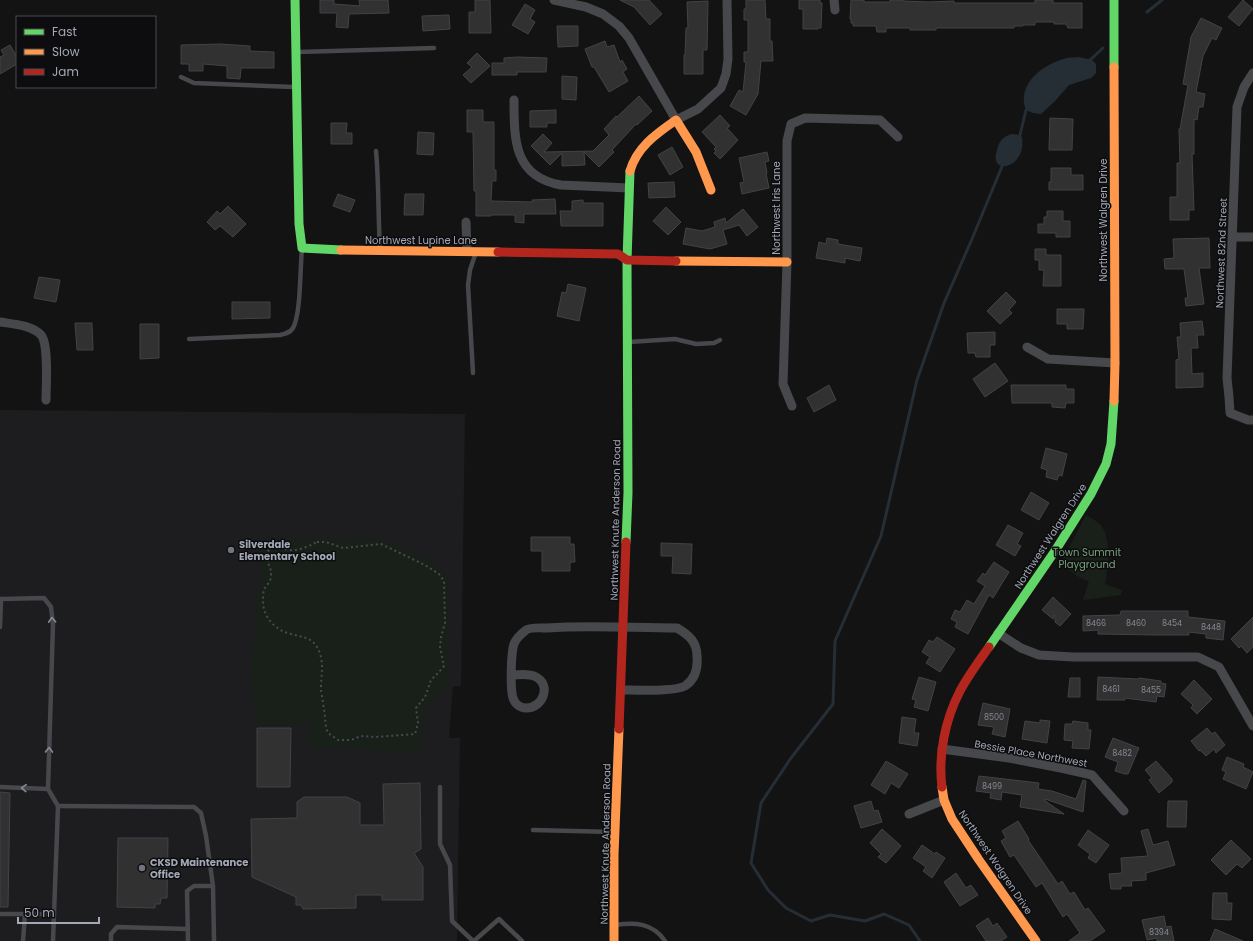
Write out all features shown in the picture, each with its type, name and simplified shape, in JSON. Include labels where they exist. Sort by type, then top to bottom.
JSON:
[{"type":"street","points":[[294,0],[299,224],[302,248]]},
{"type":"street","points":[[554,0],[586,7],[603,14],[619,26],[629,38],[696,152],[711,190]]},
{"type":"street","name":"Northwest Knute Anderson Road","points":[[614,941],[615,832],[628,493],[627,260],[630,171],[633,160],[646,142],[676,120],[698,109],[721,88],[726,74],[728,58],[727,0]]},
{"type":"street","points":[[834,0],[834,10]]},
{"type":"street","name":"Northwest Walgren Drive","points":[[1036,941],[952,819],[944,800],[941,777],[942,749],[948,720],[960,691],[1055,551],[1091,494],[1106,464],[1111,444],[1115,363],[1114,0]]},
{"type":"street","name":"Northwest 82nd Street","points":[[1253,73],[1244,87],[1236,107],[1233,237],[1227,378],[1230,414],[1248,420],[1253,420]]},
{"type":"street","points":[[514,100],[514,127],[516,140],[524,162],[530,172],[542,180],[561,185],[629,188]]},
{"type":"street","name":"Northwest Iris Lane","points":[[792,406],[783,384],[787,262],[787,141],[791,124],[805,118],[880,120],[898,137]]},
{"type":"street","points":[[466,222],[471,251]]},
{"type":"street","points":[[1233,237],[1253,237]]},
{"type":"street","name":"Northwest Lupine Lane","points":[[302,248],[330,250],[618,254],[627,260],[787,262]]},
{"type":"street","points":[[0,322],[21,326],[35,331],[42,336],[46,349],[46,400]]},
{"type":"street","points":[[1027,347],[1048,359],[1115,363]]},
{"type":"street","points":[[512,675],[514,644],[519,636],[528,629],[557,627],[677,628],[692,638],[697,649],[698,661],[696,673],[692,680],[684,686],[672,689],[621,690]]},
{"type":"street","points":[[998,633],[1020,648],[1039,655],[1073,657],[1198,657],[1219,667],[1253,726]]},
{"type":"street","name":"Bessie Place Northwest","points":[[942,749],[1009,758],[1092,775],[1124,811]]},
{"type":"street","points":[[909,814],[944,800]]},
{"type":"lane","points":[[295,52],[434,48]]},
{"type":"lane","points":[[181,77],[194,83],[296,87]]},
{"type":"lane","points":[[376,151],[378,166],[378,219],[380,250]]},
{"type":"lane","points":[[189,339],[280,335],[285,334],[292,329],[297,314],[302,248]]},
{"type":"lane","points":[[471,251],[468,285],[473,373]]},
{"type":"lane","points":[[628,342],[675,339],[696,344],[714,343],[720,340]]},
{"type":"lane","points":[[0,627],[0,599],[44,598],[51,607],[53,624],[48,789],[58,806],[53,941]]},
{"type":"lane","points":[[0,787],[48,789]]},
{"type":"lane","points":[[440,787],[440,844],[450,865],[452,921],[473,941],[499,919],[522,941]]},
{"type":"lane","points":[[58,806],[194,807],[201,813],[206,836],[213,886],[214,941]]},
{"type":"lane","points":[[533,830],[615,832]]},
{"type":"lane","points":[[188,941],[187,891],[194,886],[213,886]]},
{"type":"lane","points":[[0,914],[54,914]]},
{"type":"lane","points":[[23,941],[25,914]]},
{"type":"lane","points":[[614,925],[635,923],[643,925],[661,935],[665,941]]},
{"type":"lane","points":[[111,941],[111,934],[117,927],[188,929]]},
{"type":"path","points":[[317,542],[326,542],[343,548],[380,544],[431,568],[439,574],[444,581],[445,623],[440,647],[444,666],[431,680],[425,697],[416,708],[418,723],[415,734],[376,737],[361,736],[351,740],[338,740],[328,733],[326,728],[321,689],[323,667],[322,658],[317,646],[311,640],[303,636],[290,634],[272,624],[265,612],[263,603],[264,590],[271,577],[266,555],[270,547],[275,546],[290,550],[304,548],[317,542]]},
{"type":"shaded area","points":[[1079,57],[1092,60],[1096,64],[1096,73],[1091,78],[1069,85],[1041,114],[1026,110],[1024,101],[1025,92],[1028,84],[1034,76],[1049,65],[1058,61]]},
{"type":"shaded area","points":[[1011,134],[1020,135],[1022,137],[1022,148],[1019,156],[1014,162],[1008,166],[1002,166],[998,164],[996,159],[998,147],[1006,136]]},
{"type":"shaded area","name":"Silverdale Elementary School","points":[[0,410],[465,414],[461,686],[453,686],[449,738],[460,738],[457,941],[0,941]]},
{"type":"green space","name":"Town Summit Playground","points":[[1086,515],[1100,524],[1104,530],[1108,544],[1105,584],[1122,590],[1121,595],[1083,600],[1089,581],[1080,578],[1073,573],[1062,561]]},
{"type":"green space","points":[[357,536],[398,547],[418,555],[436,566],[447,577],[449,687],[434,696],[425,709],[423,751],[310,748],[308,722],[292,725],[254,725],[255,692],[250,695],[262,539],[335,538]]},
{"type":"building","points":[[320,0],[334,0],[334,4],[360,6],[359,0],[388,0],[389,13],[349,14],[348,28],[336,27],[337,13],[320,13]]},
{"type":"building","points":[[475,0],[490,0],[491,33],[469,33],[469,12],[475,12]]},
{"type":"building","points":[[620,0],[649,0],[662,14],[650,25],[634,7]]},
{"type":"building","points":[[746,0],[765,0],[766,19],[770,19],[770,41],[772,41],[773,61],[761,61],[758,94],[746,115],[730,106],[739,90],[743,92],[746,62],[744,62],[744,52],[748,52],[748,20],[744,20]]},
{"type":"building","points":[[799,0],[820,0],[820,3],[822,3],[821,28],[803,29],[803,9],[799,9]]},
{"type":"building","points":[[851,0],[864,0],[864,2],[890,2],[890,0],[903,0],[928,2],[954,1],[954,3],[1035,3],[1035,0],[1053,0],[1053,3],[1082,3],[1082,28],[1068,28],[1066,24],[1054,24],[1054,22],[1035,22],[1035,25],[1014,26],[1014,28],[936,28],[936,30],[910,30],[910,28],[886,28],[886,32],[877,32],[876,26],[853,26],[850,19]]},
{"type":"building","points":[[1243,0],[1253,9],[1239,26],[1228,17]]},
{"type":"building","points":[[708,1],[707,50],[703,50],[703,74],[684,74],[686,28],[688,28],[687,2]]},
{"type":"building","points":[[525,4],[535,10],[530,19],[535,22],[528,34],[512,25]]},
{"type":"building","points":[[449,15],[450,29],[423,31],[422,16]]},
{"type":"building","points":[[1201,18],[1222,28],[1216,40],[1212,38],[1203,56],[1196,92],[1205,94],[1203,107],[1199,107],[1197,120],[1194,119],[1194,154],[1192,154],[1194,210],[1189,210],[1189,220],[1170,220],[1170,197],[1177,197],[1177,163],[1180,163],[1179,129],[1188,85],[1183,84],[1191,37]]},
{"type":"building","points":[[557,26],[578,26],[578,46],[558,47]]},
{"type":"building","points":[[605,41],[607,47],[614,45],[620,62],[622,60],[627,69],[623,72],[628,81],[609,92],[594,67],[592,67],[585,49]]},
{"type":"building","points":[[220,44],[250,46],[250,51],[274,52],[274,68],[241,68],[240,79],[227,78],[227,66],[203,64],[203,71],[189,71],[189,64],[181,64],[181,45]]},
{"type":"building","points":[[10,45],[16,55],[16,65],[0,74],[0,57],[4,55],[1,50]]},
{"type":"building","points":[[477,53],[490,66],[471,83],[463,75],[472,67],[467,63]]},
{"type":"building","points":[[504,58],[547,58],[546,72],[517,72],[517,75],[492,75],[492,63],[504,63]]},
{"type":"building","points":[[562,76],[577,77],[576,100],[562,99]]},
{"type":"building","points":[[639,96],[652,111],[637,125],[636,124],[612,150],[614,152],[599,167],[584,152],[585,165],[562,166],[562,153],[550,165],[531,146],[543,134],[552,143],[544,152],[593,151],[609,135],[604,129],[616,116],[617,117]]},
{"type":"building","points":[[467,110],[483,110],[483,122],[494,122],[494,170],[496,170],[496,181],[492,181],[491,201],[533,202],[532,200],[555,199],[556,214],[524,214],[524,223],[515,222],[515,215],[476,216],[473,132],[467,132]]},
{"type":"building","points":[[556,110],[556,123],[547,123],[547,127],[530,127],[530,111]]},
{"type":"building","points":[[720,115],[730,126],[727,128],[738,140],[720,159],[714,153],[716,151],[714,149],[716,147],[702,132]]},
{"type":"building","points":[[1050,118],[1073,119],[1072,150],[1049,150]]},
{"type":"building","points":[[331,123],[347,123],[346,133],[352,133],[352,144],[331,144]]},
{"type":"building","points":[[418,132],[434,133],[433,155],[417,154]]},
{"type":"building","points":[[672,147],[683,167],[670,175],[658,155]]},
{"type":"building","points":[[767,152],[769,161],[765,162],[769,188],[742,194],[740,183],[744,182],[739,158]]},
{"type":"building","points":[[1051,168],[1071,168],[1071,175],[1083,175],[1083,190],[1049,190],[1049,182],[1051,182]]},
{"type":"building","points":[[674,182],[675,197],[649,198],[648,183]]},
{"type":"building","points":[[338,194],[355,200],[350,212],[333,206]]},
{"type":"building","points":[[405,194],[424,194],[423,215],[404,215]]},
{"type":"building","points":[[583,200],[583,203],[603,203],[603,226],[561,226],[560,211],[572,211],[572,201]]},
{"type":"building","points":[[228,206],[246,224],[233,237],[220,226],[215,230],[207,222],[217,211],[220,214]]},
{"type":"building","points":[[666,207],[681,222],[668,235],[653,221]]},
{"type":"building","points":[[743,209],[758,227],[747,236],[739,225],[723,230],[727,244],[710,249],[683,244],[686,228],[702,231],[715,227],[714,222],[725,218],[726,223]]},
{"type":"building","points":[[1047,211],[1063,211],[1063,221],[1070,221],[1070,237],[1056,237],[1056,233],[1038,233],[1038,224],[1044,224],[1044,217],[1047,217]]},
{"type":"building","points":[[827,238],[838,240],[838,244],[862,248],[860,261],[845,258],[845,263],[816,258],[819,242],[826,244]]},
{"type":"building","points":[[1209,238],[1210,268],[1199,268],[1204,304],[1186,306],[1185,298],[1188,298],[1184,269],[1165,269],[1164,259],[1174,258],[1173,239]]},
{"type":"building","points":[[1035,249],[1046,249],[1046,255],[1061,255],[1061,286],[1043,286],[1044,270],[1039,270],[1039,260],[1035,260]]},
{"type":"building","points":[[39,277],[60,280],[56,302],[34,298]]},
{"type":"building","points":[[568,284],[586,288],[579,321],[557,316],[562,292],[566,293]]},
{"type":"building","points":[[1006,292],[1016,302],[1009,310],[1012,313],[1000,324],[987,311]]},
{"type":"building","points":[[232,302],[270,302],[270,318],[232,319]]},
{"type":"building","points":[[1057,309],[1084,309],[1083,329],[1067,329],[1067,324],[1057,324]]},
{"type":"building","points":[[1202,321],[1204,335],[1197,335],[1198,348],[1191,348],[1192,374],[1203,373],[1203,387],[1176,388],[1176,360],[1179,359],[1177,337],[1181,337],[1180,323]]},
{"type":"building","points":[[75,323],[92,323],[93,350],[77,350]]},
{"type":"building","points":[[140,324],[159,324],[159,358],[140,359]]},
{"type":"building","points":[[995,332],[995,345],[990,345],[990,357],[976,357],[975,353],[968,353],[967,333]]},
{"type":"building","points":[[995,363],[1008,381],[985,397],[973,379]]},
{"type":"building","points":[[829,385],[836,400],[814,412],[807,398]]},
{"type":"building","points":[[1011,385],[1066,385],[1066,389],[1074,389],[1074,403],[1066,403],[1065,408],[1052,407],[1052,403],[1012,403]]},
{"type":"building","points":[[1046,448],[1067,454],[1062,476],[1059,475],[1057,480],[1046,477],[1047,470],[1041,468]]},
{"type":"building","points":[[1031,492],[1049,503],[1039,520],[1021,510]]},
{"type":"building","points":[[1008,525],[1023,533],[1017,544],[1021,546],[1015,556],[996,545]]},
{"type":"building","points":[[531,537],[570,537],[570,544],[574,544],[575,562],[570,562],[570,571],[542,571],[542,551],[531,551]]},
{"type":"building","points":[[661,543],[692,544],[691,574],[672,573],[673,556],[661,556]]},
{"type":"building","points":[[994,562],[1009,572],[993,598],[989,595],[968,634],[955,627],[957,622],[951,619],[955,610],[960,612],[967,600],[974,604],[985,586],[977,581],[983,573],[985,575]]},
{"type":"building","points":[[1053,597],[1071,614],[1060,626],[1055,622],[1054,615],[1053,619],[1042,610]]},
{"type":"building","points":[[1121,611],[1188,611],[1188,617],[1225,621],[1223,640],[1206,638],[1206,634],[1188,632],[1189,635],[1157,635],[1098,634],[1098,630],[1083,631],[1083,616],[1120,615]]},
{"type":"building","points":[[1253,617],[1253,647],[1247,653],[1241,646],[1239,648],[1231,639]]},
{"type":"building","points":[[937,637],[955,649],[940,672],[926,663],[930,657],[922,652],[929,640],[933,642]]},
{"type":"building","points":[[919,677],[936,682],[928,711],[914,707],[916,700],[912,699]]},
{"type":"building","points":[[1098,677],[1139,678],[1161,681],[1161,683],[1166,684],[1164,697],[1157,696],[1156,702],[1125,698],[1125,700],[1097,700]]},
{"type":"building","points":[[1070,678],[1080,678],[1080,697],[1068,697]]},
{"type":"building","points":[[1194,680],[1212,699],[1197,714],[1191,708],[1193,705],[1181,694]]},
{"type":"building","points":[[983,703],[1010,709],[1005,737],[992,734],[994,727],[978,725]]},
{"type":"building","points":[[902,717],[916,719],[914,733],[919,733],[917,746],[899,743]]},
{"type":"building","points":[[1040,720],[1050,721],[1047,743],[1022,739],[1025,721],[1040,723]]},
{"type":"building","points":[[1073,721],[1088,723],[1088,730],[1091,730],[1089,749],[1072,748],[1073,741],[1064,740],[1065,724],[1072,724]]},
{"type":"building","points":[[257,728],[291,728],[290,787],[257,787]]},
{"type":"building","points":[[1207,728],[1212,734],[1215,732],[1225,745],[1216,753],[1214,749],[1206,756],[1200,750],[1199,751],[1191,741]]},
{"type":"building","points":[[1113,738],[1139,748],[1128,774],[1115,771],[1118,762],[1105,757]]},
{"type":"building","points":[[1227,757],[1244,764],[1243,767],[1253,772],[1246,789],[1223,779],[1226,772],[1222,770]]},
{"type":"building","points":[[886,761],[908,774],[899,788],[891,783],[885,794],[871,785]]},
{"type":"building","points":[[1156,761],[1172,779],[1172,782],[1159,793],[1149,780],[1152,778],[1145,770]]},
{"type":"building","points":[[979,776],[1039,783],[1038,789],[1052,791],[1076,799],[1083,780],[1086,781],[1083,812],[1045,799],[1044,800],[1064,814],[1020,807],[1022,795],[1002,792],[1001,800],[990,798],[991,793],[976,791]]},
{"type":"building","points":[[420,783],[421,849],[414,853],[423,867],[423,900],[382,900],[382,895],[356,895],[356,908],[303,909],[301,905],[296,905],[296,897],[252,877],[251,819],[297,818],[297,802],[304,797],[347,797],[360,803],[360,825],[384,825],[383,784]]},
{"type":"building","points":[[0,792],[10,793],[8,907],[0,907]]},
{"type":"building","points":[[871,801],[874,811],[878,810],[882,822],[861,828],[854,806]]},
{"type":"building","points":[[1168,801],[1187,801],[1186,827],[1167,827]]},
{"type":"building","points":[[1018,821],[1029,839],[1028,840],[1058,884],[1062,881],[1070,894],[1074,892],[1085,910],[1088,908],[1105,931],[1090,941],[1069,941],[1080,933],[1067,914],[1063,917],[1042,883],[1036,887],[1014,855],[1010,857],[1001,841],[1006,838],[1002,831]]},
{"type":"building","points":[[882,829],[901,846],[886,863],[878,857],[881,854],[870,843]]},
{"type":"building","points":[[1148,829],[1153,845],[1168,841],[1175,865],[1146,873],[1146,880],[1131,881],[1132,886],[1121,886],[1121,889],[1111,889],[1109,874],[1122,873],[1121,858],[1148,856],[1141,831]]},
{"type":"building","points":[[1088,830],[1109,845],[1096,863],[1088,858],[1090,854],[1078,845]]},
{"type":"building","name":"CKSD Maintenance Office","points":[[118,838],[168,838],[167,898],[161,898],[160,904],[155,904],[155,908],[117,907]]},
{"type":"building","points":[[1231,840],[1251,859],[1242,868],[1237,864],[1226,875],[1211,860]]},
{"type":"building","points":[[922,845],[935,854],[936,852],[945,858],[932,878],[923,871],[926,867],[913,858]]},
{"type":"building","points":[[956,873],[966,888],[971,885],[978,895],[960,906],[944,882]]},
{"type":"building","points":[[1213,893],[1227,893],[1227,903],[1232,903],[1231,920],[1212,919]]},
{"type":"building","points":[[1164,916],[1166,927],[1171,926],[1174,941],[1157,941],[1157,938],[1147,940],[1142,920]]},
{"type":"building","points":[[988,918],[993,926],[997,923],[1007,937],[1001,941],[986,941],[976,926]]},
{"type":"building","points":[[1215,929],[1243,941],[1210,941]]},
{"type":"waterway","points":[[1147,12],[1162,0]]},
{"type":"waterway","points":[[1089,61],[1103,48]]},
{"type":"waterway","points":[[1018,138],[1026,110],[1028,108]]},
{"type":"waterway","points":[[920,941],[909,925],[884,914],[865,921],[830,915],[811,921],[786,908],[768,890],[751,863],[761,803],[791,758],[833,704],[835,641],[881,536],[917,380],[944,303],[1003,164]]},
{"type":"traffic: fast","points":[[295,0],[299,224],[302,248],[341,250]]},
{"type":"traffic: fast","points":[[1114,0],[1114,67]]},
{"type":"traffic: fast","points":[[626,542],[628,493],[627,260],[630,171]]},
{"type":"traffic: fast","points":[[989,647],[1055,551],[1091,494],[1106,464],[1111,444],[1114,401]]},
{"type":"traffic: slow","points":[[1114,67],[1114,401]]},
{"type":"traffic: slow","points":[[630,171],[633,162],[642,148],[676,120],[696,152],[711,190]]},
{"type":"traffic: slow","points":[[341,250],[498,252]]},
{"type":"traffic: slow","points":[[676,261],[787,262]]},
{"type":"traffic: slow","points":[[614,941],[614,855],[619,729]]},
{"type":"traffic: slow","points":[[942,787],[944,800],[952,819],[1036,941]]},
{"type":"traffic: jam","points":[[498,252],[618,254],[627,260],[676,261]]},
{"type":"traffic: jam","points":[[619,729],[626,542]]},
{"type":"traffic: jam","points":[[942,787],[942,750],[950,714],[963,685],[989,647]]},
{"type":"place","name":"Silverdale Elementary School","points":[[231,550]]},
{"type":"place","name":"CKSD Maintenance Office","points":[[142,868]]}]
